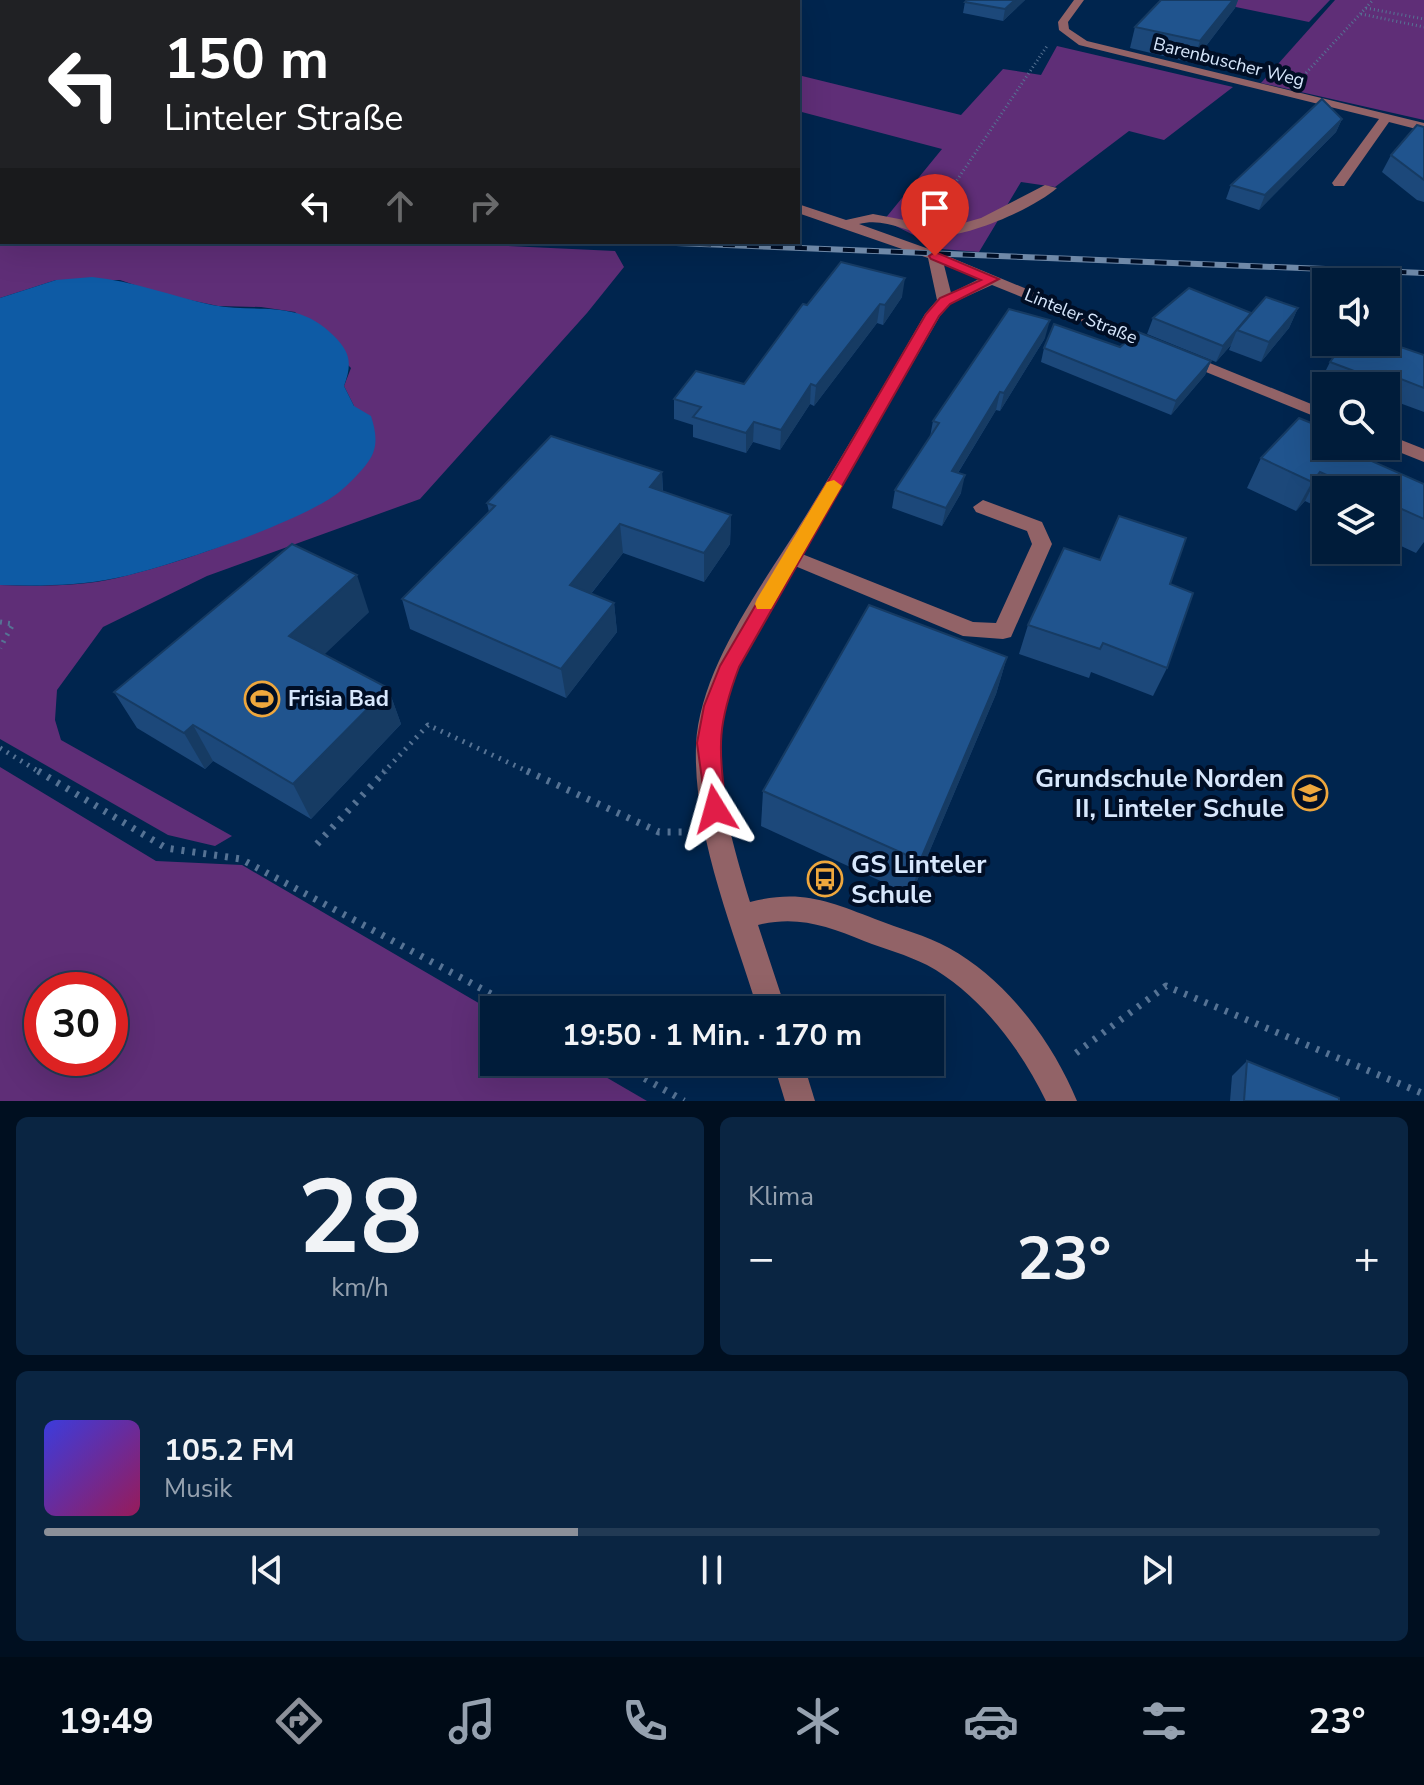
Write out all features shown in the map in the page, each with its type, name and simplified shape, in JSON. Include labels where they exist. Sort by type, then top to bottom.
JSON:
[{"type":"street","points":[[1072,37],[1064,30],[1063,22],[1079,0]]},
{"type":"street","name":"Barenbuscher Weg","points":[[1072,37],[1103,50],[1424,127]]},
{"type":"street","points":[[1339,183],[1386,118]]},
{"type":"street","points":[[848,224],[869,216],[924,229],[958,230],[1050,188]]},
{"type":"street","name":"Linteler Straße","points":[[800,209],[930,254],[1312,410]]},
{"type":"street","points":[[930,254],[945,301]]},
{"type":"street","points":[[768,996],[719,832],[710,785],[708,743],[714,706],[730,666],[933,314],[945,301],[992,279]]},
{"type":"street","points":[[1400,446],[1424,456]]},
{"type":"street","points":[[791,557],[971,630],[1003,631],[1042,544],[1035,527],[983,507]]},
{"type":"street","points":[[743,916],[796,906],[814,908],[940,958],[972,981],[1028,1042],[1050,1072],[1062,1101]]},
{"type":"street","points":[[792,1076],[800,1101]]},
{"type":"path","points":[[1300,80],[1373,0]]},
{"type":"path","points":[[1366,8],[1424,19]]},
{"type":"path","points":[[1361,14],[1424,27]]},
{"type":"path","points":[[924,229],[1046,47],[1054,41],[1072,37]]},
{"type":"path","points":[[0,622],[13,624],[0,648]]},
{"type":"path","points":[[317,844],[428,725],[659,832],[719,832]]},
{"type":"path","points":[[0,748],[166,848],[241,859],[495,996]]},
{"type":"path","points":[[1050,1072],[1166,986],[1424,1094]]},
{"type":"path","points":[[640,1076],[684,1101]]},
{"type":"shaded area","points":[[1202,0],[1330,0],[1309,22]]},
{"type":"shaded area","points":[[1335,0],[1424,0],[1424,120],[1261,83]]},
{"type":"shaded area","points":[[1057,46],[1233,87],[1164,140],[1129,131],[1055,187],[1021,182],[979,252],[941,249],[884,220],[942,149],[800,112],[800,75],[961,115],[1003,69],[1041,75]]},
{"type":"shaded area","points":[[0,244],[465,244],[615,251],[624,267],[587,313],[420,499],[207,576],[103,627],[57,690],[55,720],[61,740],[232,836],[215,846],[168,835],[0,739],[0,585],[88,583],[145,571],[230,543],[337,493],[354,406],[344,386],[351,368],[295,312],[218,306],[161,294],[120,280],[56,280],[0,298]]},
{"type":"shaded area","points":[[0,767],[156,861],[242,865],[480,1004],[480,1076],[604,1076],[647,1101],[0,1101]]},
{"type":"water","points":[[92,277],[137,285],[212,305],[291,312],[320,324],[347,353],[349,365],[344,386],[354,406],[371,416],[376,439],[368,462],[342,490],[319,505],[264,530],[198,554],[102,581],[0,585],[0,298],[56,280]]},
{"type":"building","points":[[1015,0],[1005,9],[965,2]]},
{"type":"building","points":[[1161,0],[1233,0],[1200,41],[1135,27]]},
{"type":"building","points":[[1322,99],[1342,119],[1265,195],[1231,185]]},
{"type":"building","points":[[1417,125],[1424,127],[1424,180],[1391,155]]},
{"type":"building","points":[[841,262],[905,278],[885,305],[880,304],[816,386],[811,384],[781,430],[754,422],[746,433],[693,417],[701,407],[674,399],[696,371],[744,384],[803,304],[807,305]]},
{"type":"building","points":[[1189,288],[1251,313],[1223,346],[1153,318]]},
{"type":"building","points":[[1266,297],[1298,308],[1269,342],[1237,330]]},
{"type":"building","points":[[1009,309],[1050,320],[1004,393],[1000,392],[952,471],[965,475],[946,508],[895,490],[939,423],[933,421]]},
{"type":"building","points":[[1054,324],[1120,347],[1138,332],[1211,361],[1176,401],[1044,348]]},
{"type":"building","points":[[1400,347],[1424,355],[1424,388],[1400,379],[1400,372],[1357,372],[1330,362],[1334,356],[1400,356]]},
{"type":"building","points":[[1299,418],[1312,423],[1312,460],[1369,460],[1424,484],[1424,519],[1400,508],[1400,476],[1329,476],[1320,472],[1312,476],[1312,482],[1261,458]]},
{"type":"building","points":[[551,436],[662,472],[650,487],[731,515],[704,553],[620,524],[570,585],[614,603],[561,669],[402,599],[495,506],[487,503]]},
{"type":"building","points":[[1119,516],[1186,538],[1170,584],[1193,593],[1167,668],[1103,643],[1100,649],[1028,625],[1064,548],[1100,560]]},
{"type":"building","name":"Frisia Bad","points":[[292,544],[357,575],[289,636],[388,688],[293,784],[193,725],[184,733],[114,692]]},
{"type":"building","points":[[869,605],[1007,657],[920,861],[763,791]]},
{"type":"building","points":[[1247,1061],[1339,1098],[1339,1101],[1244,1101]]},
{"type":"railway","points":[[701,244],[1424,273]]},
{"type":"slow traffic","points":[[764,604],[834,486]]},
{"type":"place","name":"Frisia Bad","points":[[262,699]]},
{"type":"place","name":"Grundschule Norden II, Linteler Schule","points":[[1310,793]]},
{"type":"place","name":"GS Linteler Schule","points":[[825,879]]},
{"type":"route","points":[[715,809],[710,785],[708,743],[714,706],[730,666],[933,314],[945,301],[992,279],[935,256]]}]
